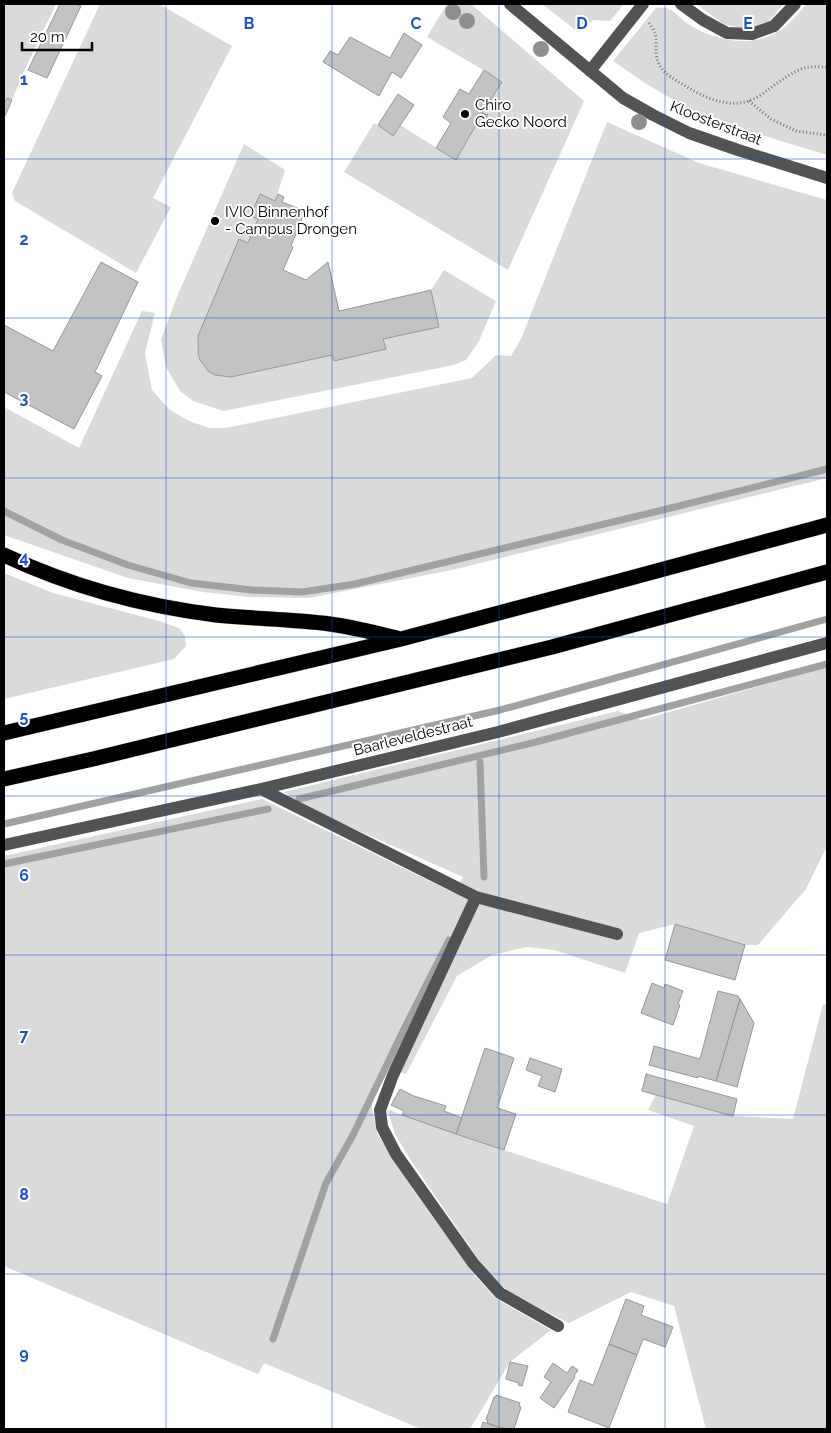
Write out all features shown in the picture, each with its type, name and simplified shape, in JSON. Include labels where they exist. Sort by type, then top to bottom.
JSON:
[{"type":"highway","points":[[4,733],[401,638],[827,525]]},
{"type":"highway","points":[[4,555],[36,570],[87,587],[147,603],[216,615],[331,624],[401,638]]},
{"type":"highway","points":[[4,779],[93,760],[552,646],[827,572]]},
{"type":"street","name":"Kloosterstraat","points":[[510,4],[622,98],[688,133],[827,178]]},
{"type":"street","points":[[681,4],[703,20],[727,33],[752,34],[774,26],[795,4]]},
{"type":"street","points":[[590,71],[640,7]]},
{"type":"street","name":"Baarleveldestraat","points":[[4,845],[261,789],[498,732],[827,644]]},
{"type":"street","points":[[261,789],[476,896],[617,934]]},
{"type":"street","points":[[476,896],[392,1075],[380,1110],[382,1127],[396,1154],[473,1264],[500,1293],[558,1326]]},
{"type":"path","points":[[640,7],[655,34],[655,54],[660,68],[702,97],[727,103],[742,104],[758,96],[783,78],[806,68],[827,67]]},
{"type":"path","points":[[749,100],[771,119],[796,131],[827,134]]},
{"type":"shaded area","points":[[4,4],[56,4],[12,100],[7,98],[4,104]]},
{"type":"shaded area","points":[[100,4],[159,4],[232,46],[153,198],[171,207],[136,273],[15,201],[12,193]]},
{"type":"shaded area","points":[[447,4],[471,4],[584,101],[508,270],[344,172],[374,123],[393,135],[400,125],[456,160],[476,125],[480,128],[488,116],[482,113],[502,81],[427,37]]},
{"type":"shaded area","points":[[542,4],[624,4],[610,21],[593,20],[578,32]]},
{"type":"shaded area","points":[[696,4],[784,4],[770,20],[757,27],[743,28],[725,25]]},
{"type":"shaded area","points":[[807,4],[827,4],[827,155],[702,117],[645,83],[613,61],[656,8],[667,8],[688,24],[711,35],[737,41],[750,41],[775,34],[789,24]]},
{"type":"shaded area","points":[[607,122],[699,163],[827,200],[827,478],[452,570],[309,598],[249,597],[203,592],[128,578],[4,535],[4,407],[79,448],[142,311],[155,313],[145,353],[152,390],[170,410],[189,421],[209,428],[225,428],[472,378],[496,355],[511,356],[521,339]]},
{"type":"shaded area","points":[[244,144],[285,170],[275,201],[260,194],[250,216],[258,219],[248,243],[239,240],[198,336],[198,353],[203,366],[214,373],[231,377],[332,355],[334,361],[385,349],[383,339],[439,327],[431,290],[444,270],[496,301],[479,341],[466,360],[454,365],[224,411],[193,401],[180,391],[166,367],[161,339],[179,292]]},
{"type":"shaded area","points":[[4,573],[53,593],[179,628],[185,636],[186,646],[174,659],[4,699]]},
{"type":"shaded area","points":[[827,667],[827,846],[806,889],[758,945],[745,945],[675,924],[639,933],[625,973],[554,950],[527,947],[492,955],[457,976],[406,1074],[387,1068],[371,1103],[377,1133],[414,1191],[475,1276],[498,1300],[551,1330],[510,1362],[470,1429],[421,1429],[264,1363],[258,1374],[4,1266],[4,856],[262,799],[454,893],[463,877],[305,807],[284,792],[618,711],[641,720]]},
{"type":"shaded area","points":[[823,1004],[827,1005],[827,1429],[706,1429],[674,1306],[631,1292],[569,1323],[511,1294],[485,1269],[410,1159],[395,1134],[387,1109],[456,1134],[667,1204],[694,1126],[648,1110],[656,1094],[733,1116],[793,1119]]},
{"type":"building","points":[[60,4],[81,6],[47,78],[28,70]]},
{"type":"building","points":[[404,33],[422,45],[401,78],[392,72],[379,96],[323,62],[330,51],[338,55],[350,37],[390,58]]},
{"type":"building","name":"Chiro Gecko Noord","points":[[484,70],[502,82],[482,113],[488,115],[480,128],[476,125],[456,160],[436,148],[451,123],[443,117],[460,89],[469,94]]},
{"type":"building","points":[[398,94],[414,105],[393,136],[378,125]]},
{"type":"building","points":[[7,98],[12,100],[4,118],[4,104]]},
{"type":"building","points":[[260,194],[275,201],[278,194],[284,197],[282,202],[305,211],[283,270],[306,280],[328,262],[339,311],[431,290],[439,327],[383,339],[386,349],[334,361],[332,355],[231,377],[215,375],[208,371],[200,360],[198,353],[198,336],[239,239],[248,243],[258,219],[250,216]]},
{"type":"building","points":[[101,262],[138,282],[95,372],[102,376],[74,429],[4,392],[4,325],[53,351]]},
{"type":"building","points":[[675,924],[745,945],[735,980],[665,960]]},
{"type":"building","points":[[652,983],[664,988],[665,984],[683,991],[673,1025],[641,1013]]},
{"type":"building","points":[[718,991],[738,996],[740,999],[716,1081],[649,1065],[654,1046],[700,1059]]},
{"type":"building","points":[[740,999],[754,1023],[737,1087],[716,1081]]},
{"type":"building","points":[[485,1048],[514,1058],[497,1108],[516,1114],[504,1150],[456,1134]]},
{"type":"building","points":[[530,1058],[562,1069],[555,1092],[538,1086],[542,1076],[526,1070]]},
{"type":"building","points":[[646,1074],[737,1099],[733,1116],[642,1091]]},
{"type":"building","points":[[400,1089],[414,1096],[446,1106],[444,1111],[462,1118],[456,1134],[402,1115],[404,1111],[391,1105]]},
{"type":"building","points":[[626,1299],[644,1306],[641,1315],[673,1327],[665,1347],[643,1339],[637,1355],[609,1344]]},
{"type":"building","points":[[609,1344],[637,1355],[609,1428],[568,1412],[580,1380],[593,1385]]},
{"type":"building","points":[[510,1362],[528,1366],[522,1386],[518,1385],[519,1383],[506,1379]]},
{"type":"building","points":[[553,1363],[567,1373],[572,1366],[578,1370],[554,1408],[540,1398],[551,1382],[544,1377]]},
{"type":"building","points":[[496,1395],[520,1403],[519,1406],[521,1407],[514,1429],[507,1429],[487,1423],[488,1420],[486,1420]]},
{"type":"building","points":[[483,1422],[503,1429],[481,1429]]},
{"type":"waterway","points":[[4,511],[62,540],[128,565],[191,583],[252,590],[302,592],[355,584],[827,469]]},
{"type":"waterway","points":[[4,824],[500,710],[827,619]]},
{"type":"waterway","points":[[299,799],[536,742],[827,664]]},
{"type":"waterway","points":[[480,762],[484,877]]},
{"type":"waterway","points":[[4,864],[268,809]]},
{"type":"waterway","points":[[273,1339],[326,1183],[353,1135],[449,940]]},
{"type":"place","name":"Chiro Gecko Noord","points":[[465,114]]},
{"type":"place","name":"IVIO Binnenhof - Campus Drongen","points":[[215,221]]}]
